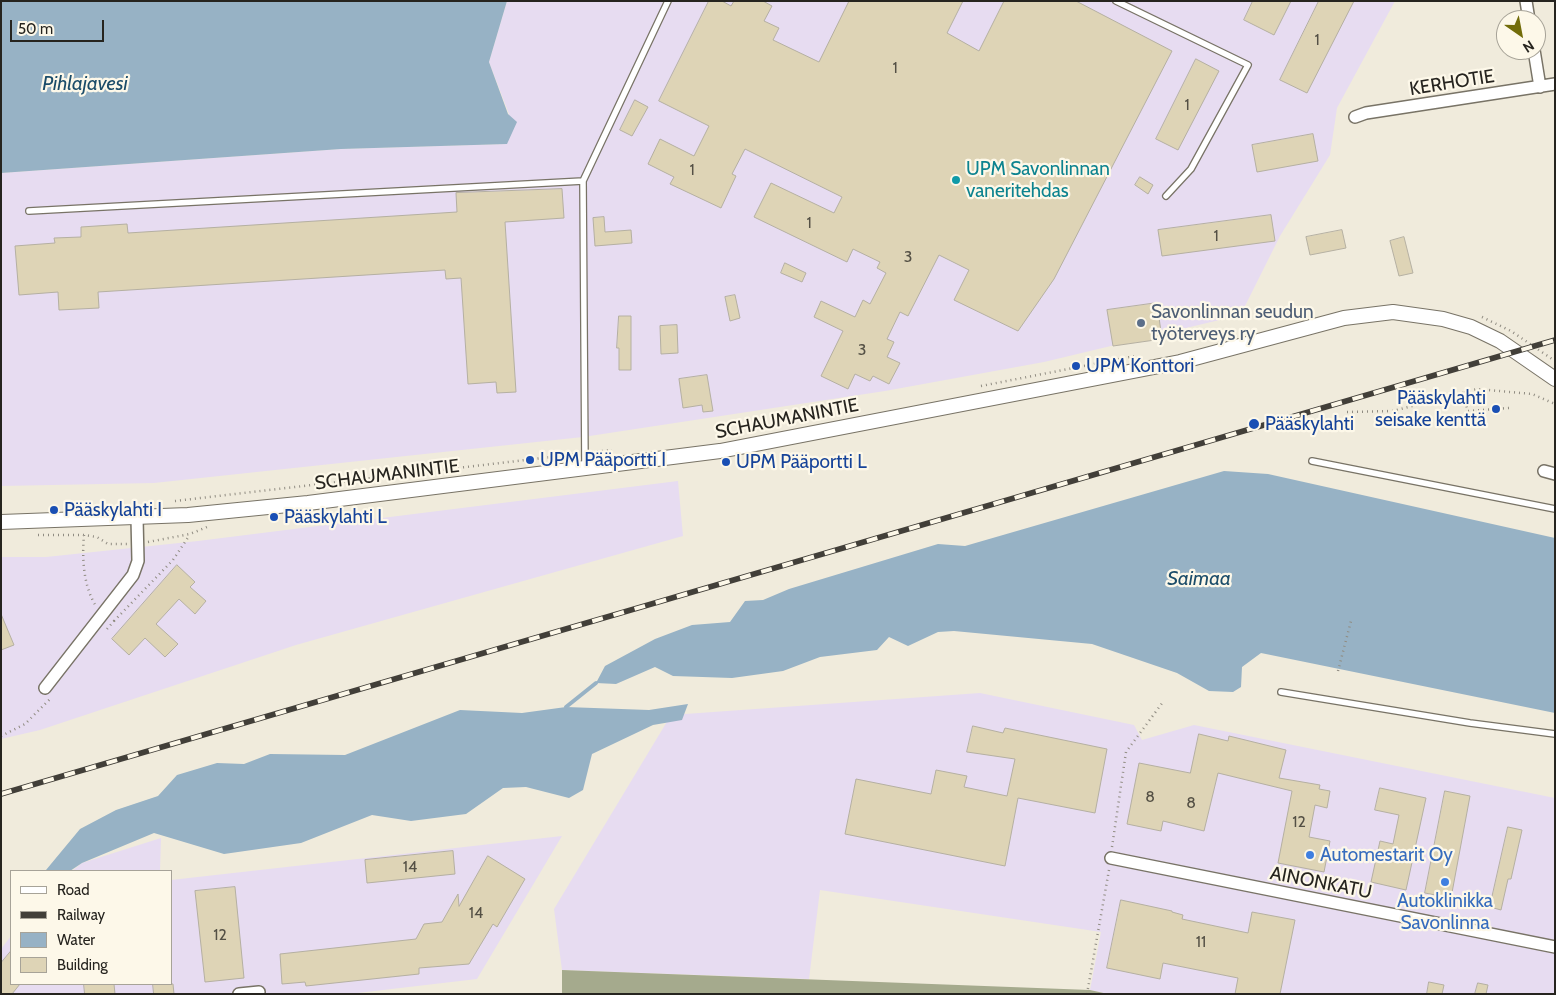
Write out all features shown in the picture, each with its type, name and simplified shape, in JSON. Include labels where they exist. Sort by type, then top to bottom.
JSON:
[{"type":"street","points":[[1536,60],[1540,87]]},
{"type":"street","name":"KERHOTIE","points":[[1355,118],[1366,113],[1555,84]]},
{"type":"street","name":"SCHAUMANINTIE","points":[[1,522],[136,518],[308,503],[720,451],[1180,362],[1220,353],[1344,318],[1393,312],[1443,319],[1471,327],[1500,342],[1555,379]]},
{"type":"street","points":[[45,688],[133,575],[138,562],[136,518]]},
{"type":"street","name":"AINONKATU","points":[[1110,858],[1555,947]]},
{"type":"street","points":[[239,994],[259,992]]},
{"type":"lane","points":[[585,469],[583,181],[668,1]]},
{"type":"lane","points":[[1116,1],[1248,65],[1191,169],[1166,196]]},
{"type":"lane","points":[[29,211],[583,181]]},
{"type":"lane","points":[[1312,461],[1555,510]]},
{"type":"lane","points":[[1280,692],[1470,723],[1555,734]]},
{"type":"path","points":[[1476,314],[1511,331],[1555,361]]},
{"type":"path","points":[[973,388],[1142,355]]},
{"type":"path","points":[[1347,412],[1393,411],[1477,389],[1526,393],[1542,397],[1555,404]]},
{"type":"path","points":[[1462,392],[1468,411],[1509,408]]},
{"type":"path","points":[[169,502],[617,450]]},
{"type":"path","points":[[114,621],[173,560],[190,534]]},
{"type":"path","points":[[29,535],[84,535],[97,537],[108,544]]},
{"type":"path","points":[[84,535],[83,552],[92,600],[104,614]]},
{"type":"path","points":[[1338,672],[1351,621]]},
{"type":"path","points":[[1087,994],[1126,752],[1163,702]]},
{"type":"shaded area","points":[[507,1],[1395,1],[1337,108],[1330,155],[1280,236],[1244,308],[1232,317],[1044,362],[885,391],[583,437],[154,483],[1,486],[1,173],[341,149],[507,144],[509,114],[489,62]]},
{"type":"shaded area","points":[[678,481],[683,536],[296,645],[40,730],[1,739],[1,557],[46,557],[198,541]]},
{"type":"shaded area","points":[[980,693],[1134,725],[1142,740],[1194,725],[1555,798],[1555,994],[1108,994],[1090,990],[1101,932],[820,890],[809,979],[562,970],[554,909],[671,715]]},
{"type":"shaded area","points":[[562,836],[477,979],[349,994],[1,994],[1,949],[10,937],[10,985],[172,985],[172,880]]},
{"type":"shaded area","points":[[161,838],[160,870],[73,870],[82,863]]},
{"type":"green space","points":[[562,970],[1090,990],[1108,994],[562,994]]},
{"type":"water","name":"Pihlajavesi","points":[[1,1],[507,1],[489,62],[508,114],[517,122],[507,144],[341,149],[1,173]]},
{"type":"water","name":"Saimaa","points":[[1224,471],[1268,474],[1555,538],[1555,713],[1261,653],[1242,667],[1241,687],[1233,692],[1209,691],[1177,673],[1092,644],[954,631],[938,632],[908,646],[889,637],[877,650],[820,657],[783,671],[732,678],[673,676],[655,667],[616,684],[596,683],[605,666],[655,639],[692,625],[730,622],[745,601],[763,600],[789,589],[938,544],[965,546]]},
{"type":"water","points":[[688,704],[682,720],[653,725],[592,754],[583,790],[569,798],[526,787],[503,788],[466,814],[411,821],[372,815],[301,843],[224,854],[154,833],[82,863],[72,870],[46,870],[80,829],[116,810],[158,796],[177,775],[217,763],[244,764],[270,754],[345,755],[460,710],[522,713],[566,707],[649,710]]},
{"type":"building","name":"UPM Savonlinnan vaneritehdas","points":[[709,1],[722,1],[731,6],[734,1],[763,1],[772,6],[764,21],[779,28],[773,40],[819,62],[849,1],[963,1],[947,33],[979,51],[1004,1],[1076,1],[1172,51],[1054,279],[1018,331],[954,300],[969,270],[939,255],[908,316],[900,312],[887,339],[894,342],[887,357],[900,363],[889,384],[873,376],[870,381],[855,374],[848,389],[821,376],[843,331],[814,317],[821,301],[855,317],[863,300],[870,304],[886,273],[877,268],[880,262],[853,249],[847,262],[754,217],[771,183],[834,213],[842,197],[745,149],[732,174],[736,176],[721,208],[670,184],[674,177],[648,164],[660,139],[694,156],[709,126],[659,101]]},
{"type":"building","points":[[1253,1],[1291,1],[1274,35],[1244,20]]},
{"type":"building","points":[[1319,1],[1354,1],[1307,93],[1280,80]]},
{"type":"building","points":[[1196,59],[1219,71],[1178,150],[1156,139]]},
{"type":"building","points":[[635,100],[648,107],[632,136],[620,130]]},
{"type":"building","points":[[1313,134],[1318,161],[1257,172],[1252,145]]},
{"type":"building","points":[[1140,177],[1153,185],[1148,194],[1135,185]]},
{"type":"building","points":[[562,189],[564,218],[505,222],[516,392],[497,393],[496,382],[468,384],[461,278],[446,279],[445,270],[98,292],[99,308],[59,310],[58,292],[19,295],[15,246],[55,243],[54,238],[81,237],[81,227],[127,224],[128,233],[457,212],[456,193]]},
{"type":"building","points":[[1271,215],[1275,241],[1162,256],[1158,230]]},
{"type":"building","points":[[604,217],[605,232],[631,230],[632,243],[595,246],[593,218]]},
{"type":"building","points":[[1342,230],[1346,248],[1310,255],[1306,237]]},
{"type":"building","points":[[1404,237],[1413,273],[1399,276],[1390,241]]},
{"type":"building","points":[[785,263],[806,273],[802,282],[781,273]]},
{"type":"building","points":[[735,295],[740,318],[730,321],[725,297]]},
{"type":"building","points":[[1157,303],[1162,339],[1113,346],[1107,310]]},
{"type":"building","points":[[619,316],[631,316],[631,370],[619,370],[619,348],[617,348]]},
{"type":"building","points":[[677,325],[678,353],[661,354],[660,326]]},
{"type":"building","points":[[707,375],[713,411],[703,412],[702,405],[683,408],[679,379]]},
{"type":"building","points":[[177,565],[195,582],[190,587],[206,601],[195,614],[179,599],[156,624],[178,644],[165,657],[145,638],[129,655],[112,639]]},
{"type":"building","points":[[1,614],[14,645],[1,650]]},
{"type":"building","points":[[973,726],[1003,733],[1005,728],[1107,749],[1095,813],[1018,798],[1005,866],[845,834],[856,779],[931,794],[936,770],[967,776],[964,787],[1007,796],[1015,759],[967,752]]},
{"type":"building","points":[[1199,734],[1228,741],[1229,736],[1286,750],[1279,778],[1320,785],[1319,789],[1330,791],[1327,808],[1315,805],[1309,837],[1330,841],[1324,872],[1278,863],[1292,791],[1218,773],[1204,831],[1163,821],[1161,831],[1127,824],[1139,763],[1190,773]]},
{"type":"building","points":[[1380,788],[1426,798],[1406,890],[1371,882],[1380,841],[1393,844],[1399,815],[1375,810]]},
{"type":"building","points":[[1445,791],[1470,796],[1451,898],[1425,893]]},
{"type":"building","points":[[1508,827],[1522,830],[1511,879],[1508,879],[1501,910],[1490,907]]},
{"type":"building","points":[[453,851],[455,874],[367,883],[365,860]]},
{"type":"building","points":[[488,856],[525,879],[497,927],[493,924],[469,964],[419,968],[419,974],[306,986],[305,982],[282,984],[280,954],[416,939],[424,924],[442,922],[458,894],[459,906]]},
{"type":"building","points":[[235,887],[244,978],[205,982],[195,891]]},
{"type":"building","points":[[1121,900],[1172,911],[1183,915],[1182,919],[1248,933],[1252,912],[1295,920],[1280,994],[1235,994],[1238,978],[1163,963],[1160,979],[1107,968]]},
{"type":"building","points":[[10,952],[10,985],[19,985],[12,994],[1,994],[1,963]]},
{"type":"building","points":[[1429,982],[1444,985],[1442,994],[1427,994]]},
{"type":"building","points":[[1478,983],[1488,985],[1486,994],[1475,994]]},
{"type":"building","points":[[173,984],[174,994],[154,994],[153,985]]},
{"type":"building","points":[[84,985],[114,985],[115,994],[85,994]]},
{"type":"waterway","points":[[566,707],[596,683]]},
{"type":"railway","points":[[1,794],[1555,340]]},
{"type":"place","name":"UPM Savonlinnan vaneritehdas","points":[[956,180]]},
{"type":"place","name":"Savonlinnan seudun työterveys ry","points":[[1141,323]]},
{"type":"place","name":"UPM Konttori","points":[[1076,366]]},
{"type":"place","name":"Pääskylahti seisake kenttä","points":[[1496,409]]},
{"type":"place","name":"Pääskylahti","points":[[1254,424]]},
{"type":"place","name":"UPM Pääportti I","points":[[530,460]]},
{"type":"place","name":"UPM Pääportti L","points":[[726,462]]},
{"type":"place","name":"Pääskylahti I","points":[[54,510]]},
{"type":"place","name":"Pääskylahti L","points":[[274,517]]},
{"type":"place","name":"Automestarit Oy","points":[[1310,855]]},
{"type":"place","name":"Autoklinikka Savonlinna","points":[[1445,882]]}]
